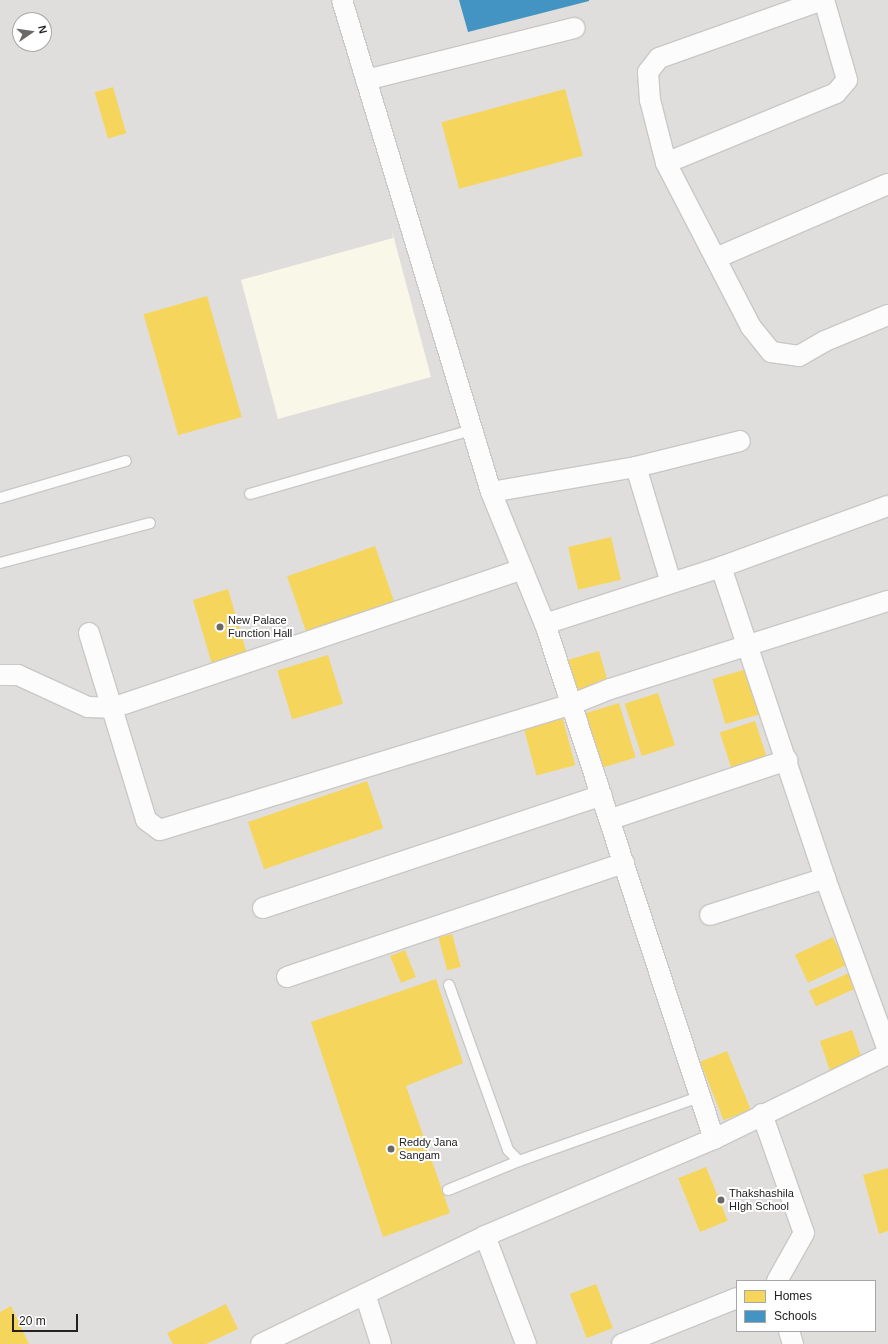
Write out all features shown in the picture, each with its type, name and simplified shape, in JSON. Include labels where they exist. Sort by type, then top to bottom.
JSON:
[{"type":"street","points":[[342,0],[491,492],[545,624],[570,705],[611,819],[699,1097],[714,1139]]},
{"type":"street","points":[[666,163],[836,93],[847,80],[823,0],[660,58],[648,72],[647,85],[666,163],[751,327],[770,352],[799,356],[888,314]]},
{"type":"street","points":[[366,80],[575,28]]},
{"type":"street","points":[[716,258],[888,184]]},
{"type":"street","points":[[491,492],[636,467],[740,441]]},
{"type":"street","points":[[636,467],[671,584]]},
{"type":"street","points":[[545,624],[721,567],[888,506]]},
{"type":"street","points":[[721,567],[787,760],[825,878],[888,1050]]},
{"type":"street","points":[[0,675],[18,675],[88,707],[112,708],[522,569]]},
{"type":"street","points":[[89,633],[146,820],[160,830],[570,705],[610,689],[748,647],[888,601]]},
{"type":"street","points":[[611,819],[787,760]]},
{"type":"street","points":[[264,908],[602,795]]},
{"type":"street","points":[[287,977],[624,863]]},
{"type":"street","points":[[710,915],[825,878]]},
{"type":"street","points":[[261,1344],[485,1236],[714,1139],[762,1114],[888,1054]]},
{"type":"street","points":[[762,1114],[804,1233],[778,1280]]},
{"type":"street","points":[[485,1236],[526,1344]]},
{"type":"street","points":[[365,1294],[380,1344]]},
{"type":"street","points":[[622,1344],[649,1338],[736,1298]]},
{"type":"street","points":[[789,1332],[793,1344]]},
{"type":"lane","points":[[250,494],[472,430]]},
{"type":"lane","points":[[0,498],[126,461]]},
{"type":"lane","points":[[0,563],[150,523]]},
{"type":"lane","points":[[449,985],[508,1150],[519,1161]]},
{"type":"lane","points":[[448,1190],[519,1161],[699,1097]]},
{"type":"shaded area","points":[[0,0],[888,0],[888,1344],[0,1344]]},
{"type":"shaded area","points":[[392,231],[431,377],[278,419],[241,280],[393,238]]},
{"type":"building: Homes","points":[[113,87],[126,133],[108,138],[95,92]]},
{"type":"building: Homes","points":[[565,89],[583,156],[459,189],[441,122]]},
{"type":"building: Homes","points":[[207,296],[242,417],[178,435],[144,314]]},
{"type":"building: Homes","points":[[611,537],[621,580],[578,590],[568,547]]},
{"type":"building: Homes","points":[[375,546],[398,612],[310,642],[287,576]]},
{"type":"building: Homes","name":"New Palace Function Hall","points":[[228,589],[247,654],[215,674],[193,600]]},
{"type":"building: Homes","points":[[599,651],[610,689],[579,698],[568,660]]},
{"type":"building: Homes","points":[[328,655],[343,704],[292,719],[277,670]]},
{"type":"building: Homes","points":[[747,669],[760,714],[725,724],[712,679]]},
{"type":"building: Homes","points":[[658,693],[675,745],[642,756],[625,704]]},
{"type":"building: Homes","points":[[619,703],[636,758],[600,768],[584,714]]},
{"type":"building: Homes","points":[[562,716],[575,765],[537,776],[523,726]]},
{"type":"building: Homes","points":[[755,721],[768,760],[732,771],[720,732]]},
{"type":"building: Homes","points":[[367,781],[383,828],[264,869],[248,822]]},
{"type":"building: Homes","points":[[452,934],[461,967],[447,970],[438,938]]},
{"type":"building: Homes","points":[[833,937],[846,965],[808,983],[795,955]]},
{"type":"building: Homes","points":[[405,950],[416,977],[401,983],[390,956]]},
{"type":"building: Homes","points":[[851,972],[858,988],[816,1006],[809,991]]},
{"type":"building: Homes","name":"Reddy Jana Sangam","points":[[436,979],[463,1063],[406,1086],[450,1213],[383,1237],[311,1022]]},
{"type":"building: Homes","points":[[852,1030],[862,1059],[830,1070],[820,1041]]},
{"type":"building: Homes","points":[[727,1051],[751,1109],[724,1120],[700,1062]]},
{"type":"building: Homes","points":[[706,1167],[728,1221],[700,1232],[678,1178]]},
{"type":"building: Homes","points":[[888,1168],[888,1231],[879,1234],[863,1175]]},
{"type":"building: Homes","points":[[596,1284],[613,1328],[587,1338],[570,1294]]},
{"type":"building: Homes","points":[[226,1304],[238,1329],[206,1344],[173,1344],[167,1333]]},
{"type":"building: Homes","points":[[11,1306],[29,1344],[0,1344],[0,1312]]},
{"type":"building: Schools","points":[[459,0],[589,0],[589,1],[468,32]]},
{"type":"place","name":"New Palace Function Hall","points":[[220,627]]},
{"type":"place","name":"Reddy Jana Sangam","points":[[391,1149]]},
{"type":"place","name":"Thakshashila HIgh School","points":[[721,1200]]}]
